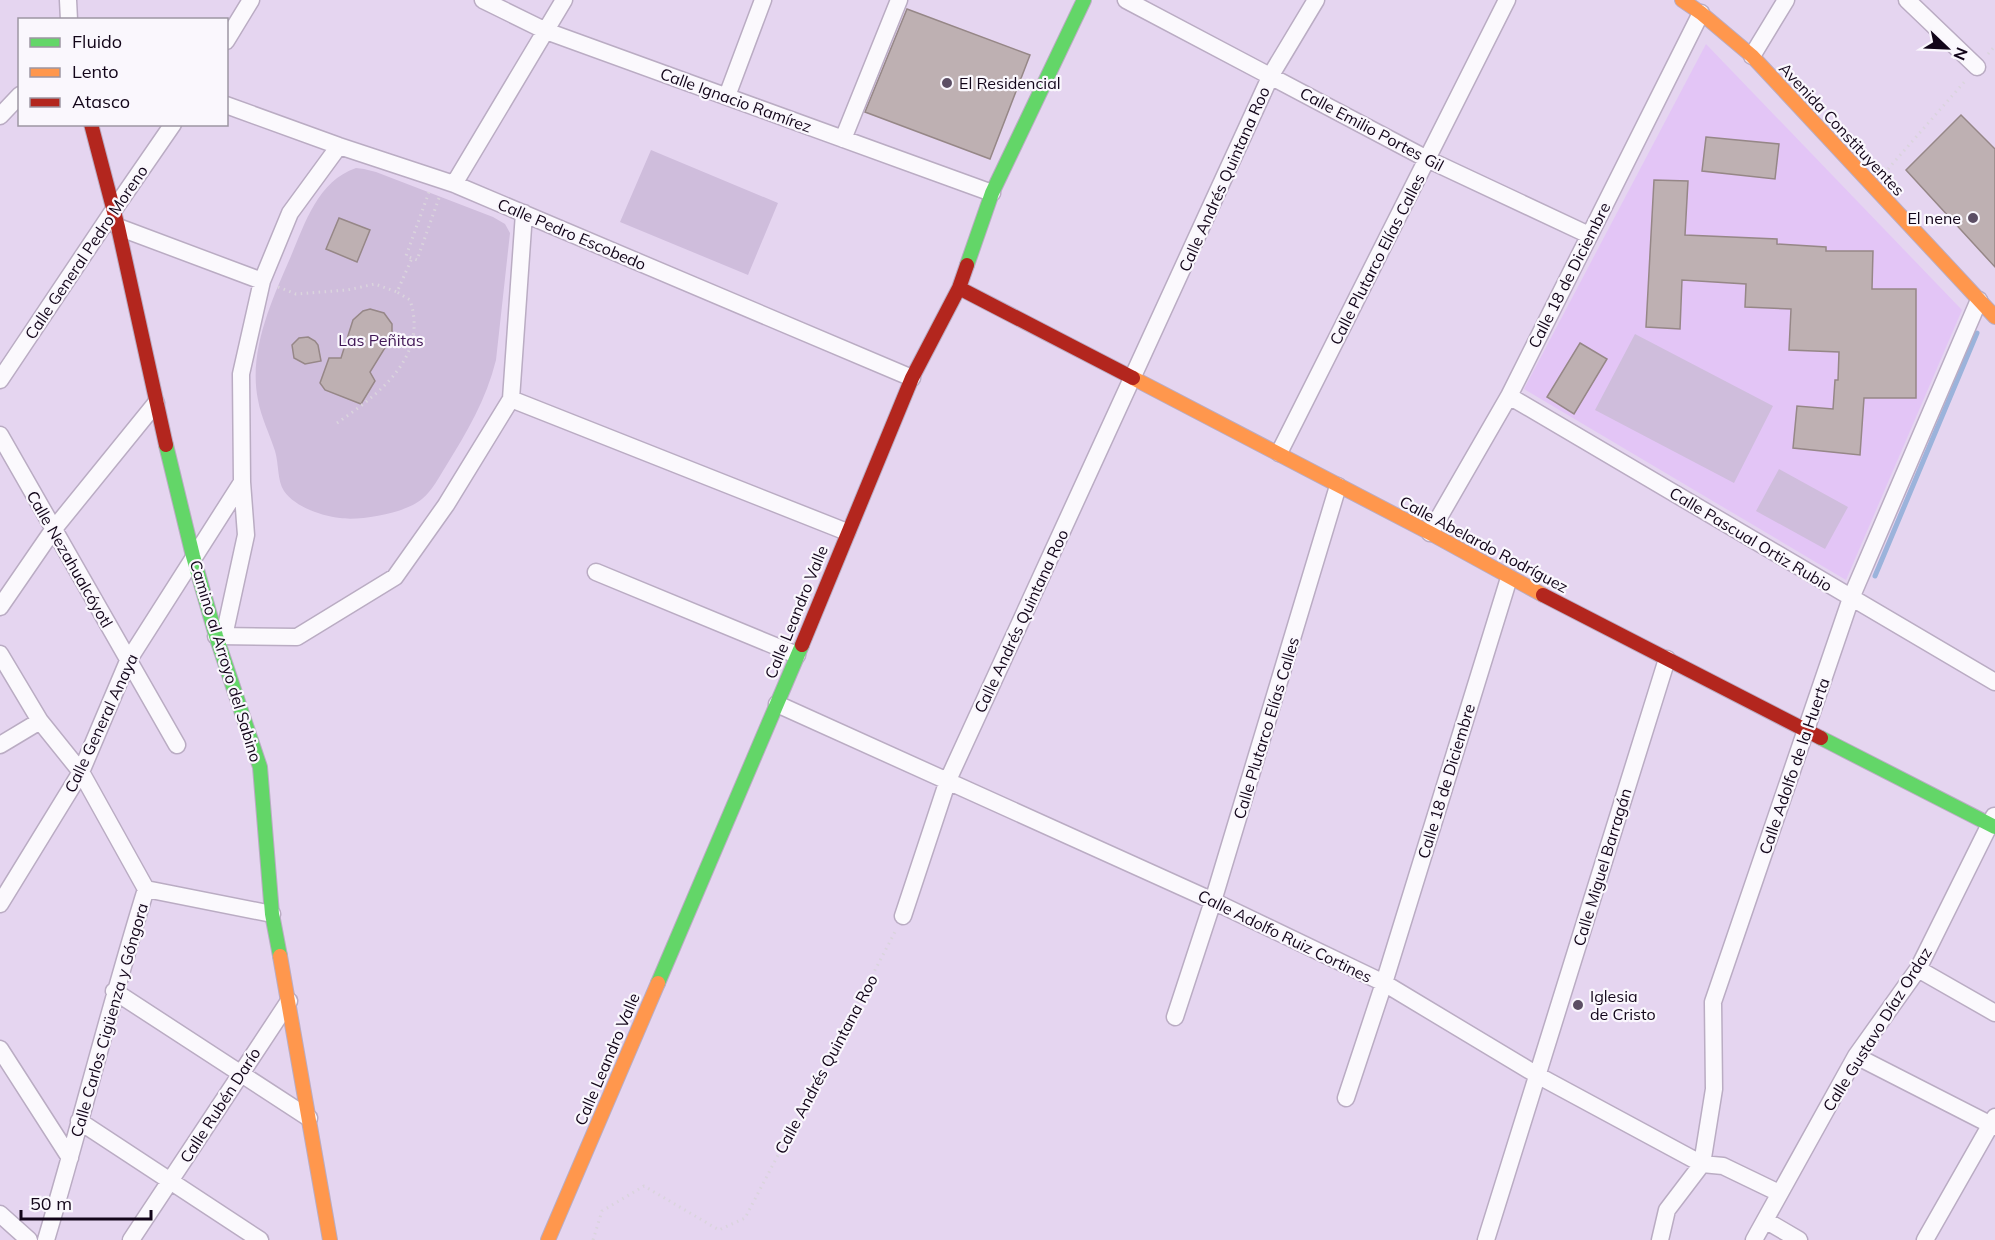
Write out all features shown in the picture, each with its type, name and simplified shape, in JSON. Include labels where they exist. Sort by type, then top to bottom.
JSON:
[{"type":"street","points":[[68,0],[69,18]]},
{"type":"street","points":[[228,38],[251,0]]},
{"type":"street","name":"Calle Ignacio Ramírez","points":[[483,0],[546,31],[992,193]]},
{"type":"street","points":[[454,184],[564,0]]},
{"type":"street","points":[[727,96],[763,0]]},
{"type":"street","points":[[843,139],[899,0]]},
{"type":"street","name":"Calle Leandro Valle","points":[[548,1240],[777,704],[912,378],[959,288],[992,193],[1084,0]]},
{"type":"street","name":"Calle Emilio Portes Gil","points":[[1126,0],[1427,159],[1589,235]]},
{"type":"street","name":"Calle Andrés Quintana Roo","points":[[903,916],[948,780],[1271,75],[1316,0]]},
{"type":"street","name":"Calle Plutarco Elías Calles","points":[[1279,453],[1507,0]]},
{"type":"street","name":"Avenida Constituyentes","points":[[1682,0],[1752,56],[1995,316]]},
{"type":"street","points":[[1752,56],[1786,0]]},
{"type":"street","points":[[1907,0],[1977,67]]},
{"type":"street","name":"Calle 18 de Diciembre","points":[[1430,533],[1509,396],[1701,13]]},
{"type":"street","points":[[0,116],[18,97]]},
{"type":"street","name":"Calle Pedro Escobedo","points":[[228,106],[454,184],[912,378]]},
{"type":"street","name":"Camino al Arroyo del Sabino","points":[[92,126],[116,219],[156,403],[193,556],[260,767],[272,914],[330,1240]]},
{"type":"street","name":"Calle General Pedro Moreno","points":[[0,380],[116,219],[173,126]]},
{"type":"street","points":[[339,146],[290,213],[262,281],[241,374],[242,482],[246,536],[220,636],[297,637],[395,577],[446,505],[511,399],[524,213]]},
{"type":"street","points":[[116,219],[262,281]]},
{"type":"street","name":"Calle Abelardo Rodríguez","points":[[959,288],[1279,453],[1430,533],[1509,578],[1993,822]]},
{"type":"street","name":"Calle Adolfo de la Huerta","points":[[1660,1240],[1667,1210],[1702,1164],[1714,1089],[1713,1002],[1851,598],[1979,300]]},
{"type":"street","name":"Calle Pascual Ortiz Rubio","points":[[1509,396],[1995,682]]},
{"type":"street","points":[[511,399],[847,532]]},
{"type":"street","points":[[0,607],[53,530],[156,403]]},
{"type":"street","name":"Calle Nezahualcóyotl","points":[[0,435],[177,745]]},
{"type":"street","name":"Calle General Anaya","points":[[0,904],[81,772],[128,661],[242,482]]},
{"type":"street","name":"Calle Plutarco Elías Calles","points":[[1175,1017],[1213,901],[1338,486]]},
{"type":"street","points":[[596,572],[797,655]]},
{"type":"street","name":"Calle 18 de Diciembre","points":[[1346,1098],[1384,983],[1509,578]]},
{"type":"street","points":[[0,654],[40,721],[81,772],[146,889]]},
{"type":"street","name":"Calle Miguel Barragán","points":[[1486,1240],[1667,658]]},
{"type":"street","name":"Calle Adolfo Ruiz Cortines","points":[[777,704],[1213,901],[1384,983],[1537,1075],[1702,1164],[1723,1166],[1779,1193]]},
{"type":"street","points":[[0,745],[40,721]]},
{"type":"street","name":"Calle Gustavo Díaz Ordaz","points":[[1754,1240],[1856,1056],[1918,969],[1993,822]]},
{"type":"street","name":"Calle Carlos Cigüenza y Góngora","points":[[46,1240],[114,991],[146,889],[272,914]]},
{"type":"street","points":[[1918,969],[1995,1012]]},
{"type":"street","points":[[114,991],[309,1118]]},
{"type":"street","name":"Calle Rubén Darío","points":[[131,1240],[289,1001]]},
{"type":"street","points":[[0,1048],[70,1158]]},
{"type":"street","points":[[1856,1056],[1993,1123],[1925,1240]]},
{"type":"street","points":[[79,1121],[260,1240]]},
{"type":"street","points":[[0,1215],[29,1240]]},
{"type":"street","points":[[1765,1220],[1798,1240]]},
{"type":"path","points":[[1873,186],[1995,46]]},
{"type":"path","points":[[429,190],[406,256],[417,261],[440,194]]},
{"type":"path","points":[[397,292],[412,258]]},
{"type":"path","points":[[262,281],[296,294],[347,290],[375,284],[397,292],[410,300],[415,313],[412,345],[406,359],[396,374],[367,403],[337,423]]},
{"type":"path","name":"Calle Andrés Quintana Roo","points":[[593,1240],[602,1211],[644,1186],[719,1230],[745,1218],[903,916]]},
{"type":"shaded area","points":[[1706,44],[1962,310],[1846,580],[1524,389]]},
{"type":"green space","points":[[651,150],[778,203],[748,275],[620,222]]},
{"type":"green space","name":"Las Peñitas","points":[[356,168],[376,172],[493,217],[505,224],[510,233],[496,360],[487,389],[468,428],[435,484],[422,499],[395,512],[349,519],[309,510],[295,502],[284,491],[280,482],[275,451],[259,406],[256,363],[264,326],[276,290],[314,204],[332,183],[343,174]]},
{"type":"green space","points":[[1635,334],[1773,406],[1734,483],[1595,410]]},
{"type":"green space","points":[[1779,469],[1848,507],[1825,549],[1756,511]]},
{"type":"building","name":"El Residencial","points":[[907,9],[1030,55],[990,159],[865,112]]},
{"type":"building","name":"El nene","points":[[1961,115],[1995,149],[1995,267],[1906,170]]},
{"type":"building","points":[[1706,137],[1779,144],[1775,179],[1702,171]]},
{"type":"building","points":[[1654,180],[1688,181],[1685,235],[1777,239],[1777,244],[1826,247],[1826,251],[1873,251],[1872,289],[1916,289],[1916,398],[1864,398],[1860,455],[1793,448],[1797,406],[1833,409],[1835,380],[1838,380],[1839,352],[1789,350],[1791,309],[1745,307],[1746,284],[1682,280],[1680,329],[1646,327]]},
{"type":"building","points":[[339,218],[370,230],[357,262],[326,249]]},
{"type":"building","points":[[370,309],[384,313],[392,324],[392,331],[391,338],[370,372],[375,381],[361,404],[325,390],[320,383],[329,358],[341,358],[353,320],[363,311]]},
{"type":"building","points":[[308,337],[318,345],[321,361],[305,364],[294,358],[292,345],[299,338]]},
{"type":"building","points":[[1580,343],[1607,359],[1574,414],[1547,397]]},
{"type":"waterway","points":[[1875,576],[1977,333]]},
{"type":"traffic: fast","points":[[967,265],[992,193],[1084,0]]},
{"type":"traffic: fast","points":[[166,445],[193,556],[216,636],[260,767],[272,914],[280,956]]},
{"type":"traffic: fast","points":[[658,983],[802,645]]},
{"type":"traffic: fast","points":[[1821,738],[1995,827]]},
{"type":"traffic: slow","points":[[1682,0],[1752,56],[1995,317]]},
{"type":"traffic: slow","points":[[1133,378],[1430,533],[1543,595]]},
{"type":"traffic: slow","points":[[280,956],[330,1240]]},
{"type":"traffic: slow","points":[[548,1240],[658,983]]},
{"type":"traffic: jam","points":[[92,126],[118,227],[166,445]]},
{"type":"traffic: jam","points":[[802,645],[912,378],[959,288],[967,265]]},
{"type":"traffic: jam","points":[[959,288],[1133,378]]},
{"type":"traffic: jam","points":[[1543,595],[1821,738]]},
{"type":"place","name":"El Residencial","points":[[947,83]]},
{"type":"place","name":"El nene","points":[[1973,218]]},
{"type":"place","name":"Iglesia de Cristo","points":[[1578,1005]]}]
